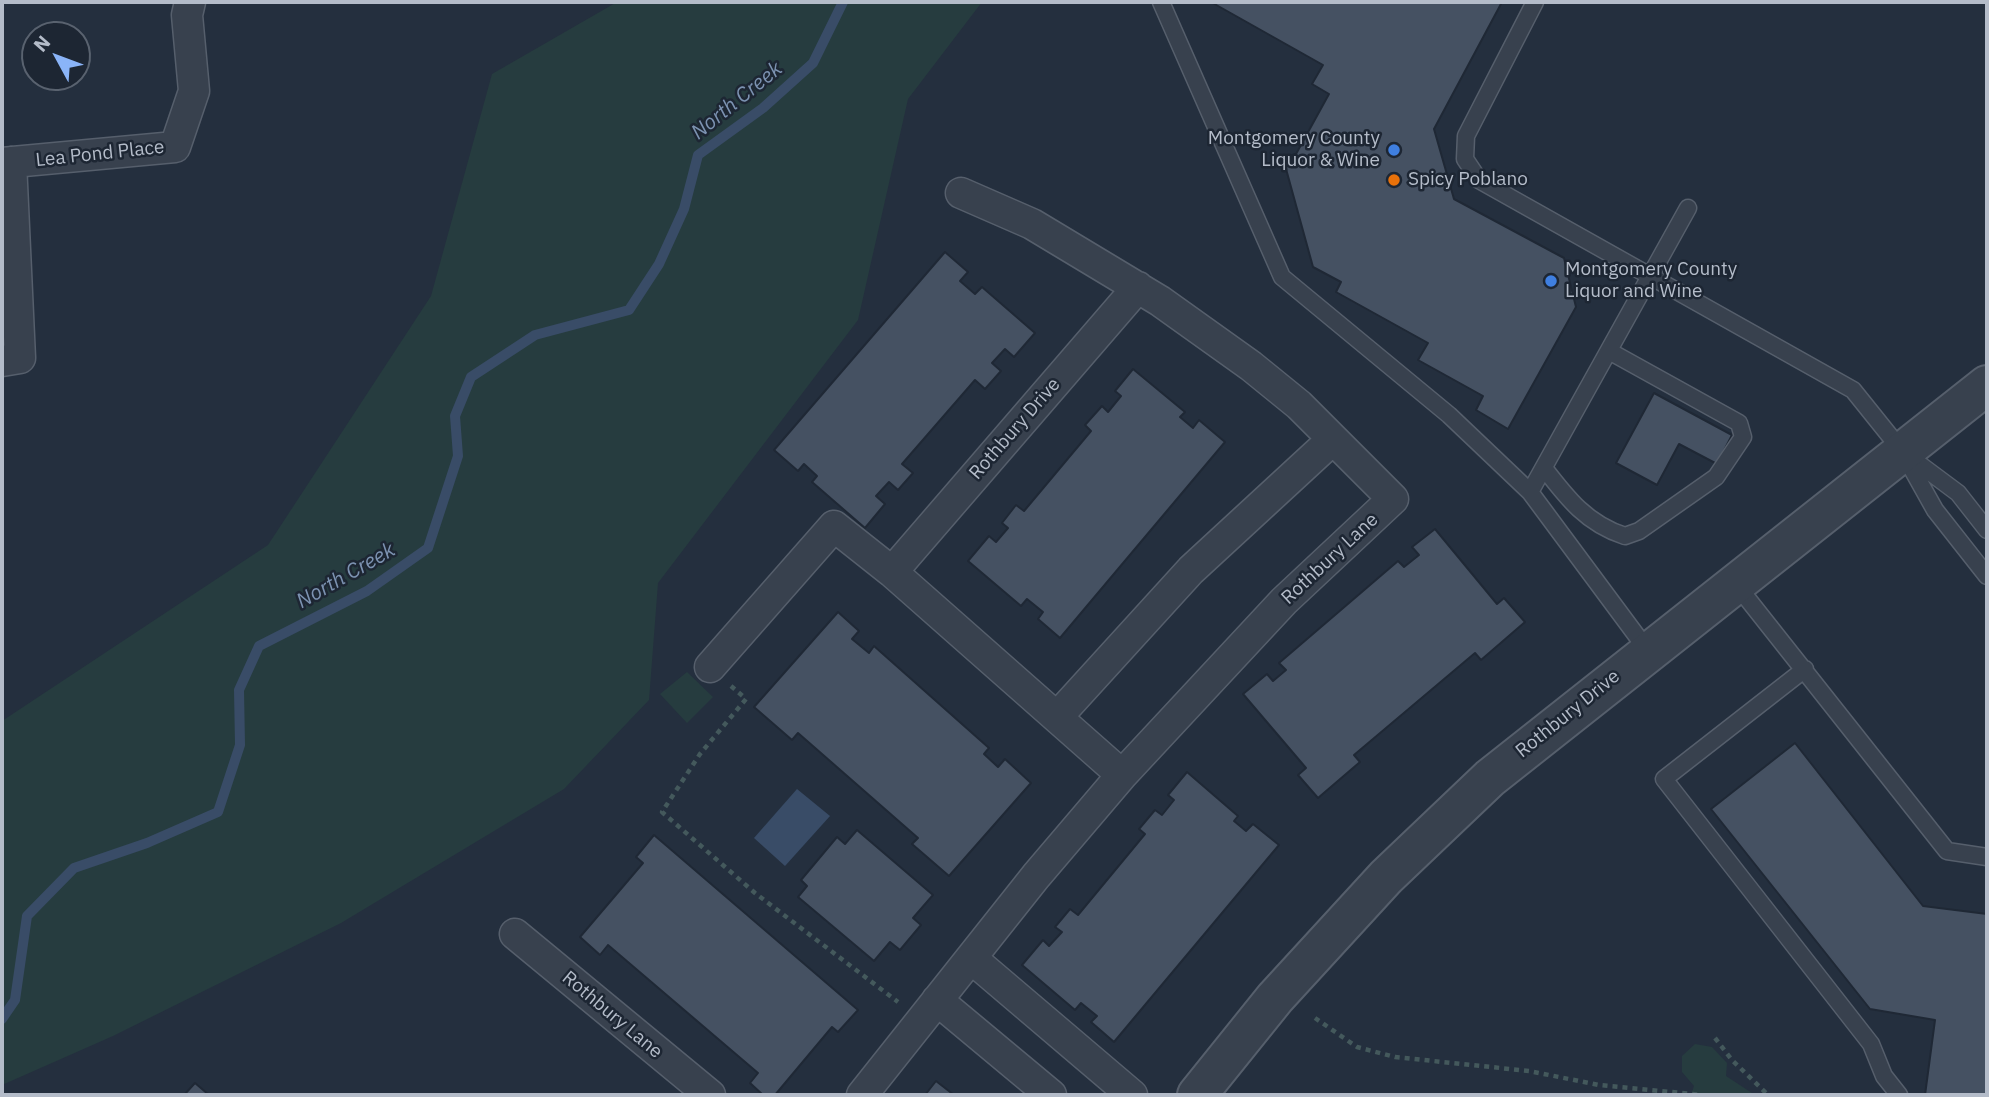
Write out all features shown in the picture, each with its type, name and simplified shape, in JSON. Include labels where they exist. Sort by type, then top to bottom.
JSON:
[{"type":"street","name":"Lea Pond Place","points":[[6,163],[175,146],[194,91],[187,15],[190,2]]},
{"type":"street","points":[[2,361],[20,359],[6,163]]},
{"type":"street","name":"Rothbury Lane","points":[[862,1095],[1122,775],[1284,601],[1393,499],[1299,405],[1251,366],[1138,287],[1032,224],[961,194]]},
{"type":"street","name":"Rothbury Drive","points":[[892,572],[1138,287]]},
{"type":"street","name":"Rothbury Drive","points":[[1197,1095],[1275,998],[1386,877],[1490,778],[1987,385]]},
{"type":"street","points":[[1058,716],[1191,570],[1332,440]]},
{"type":"street","points":[[709,667],[834,526],[892,572],[1122,775]]},
{"type":"street","name":"Rothbury Lane","points":[[515,934],[710,1095]]},
{"type":"street","points":[[971,958],[1132,1095]]},
{"type":"street","points":[[929,1010],[1051,1095]]},
{"type":"lane","points":[[1161,2],[1282,276],[1449,415],[1530,492],[1648,651]]},
{"type":"lane","points":[[1535,2],[1466,136],[1465,159],[1479,180],[1853,390],[1902,451],[1935,510],[1987,576]]},
{"type":"lane","points":[[1530,492],[1688,208]]},
{"type":"lane","points":[[1544,468],[1571,503],[1591,521],[1625,536],[1639,531],[1716,477],[1743,437],[1740,423],[1609,351]]},
{"type":"lane","points":[[1902,451],[1958,493],[1987,529]]},
{"type":"lane","points":[[1735,583],[1948,851],[1987,857]]},
{"type":"lane","points":[[1805,669],[1664,779],[1871,1044],[1884,1076],[1899,1095]]},
{"type":"path","points":[[709,667],[746,699],[700,754],[662,812],[772,907],[929,1010]]},
{"type":"path","points":[[1315,1018],[1357,1047],[1395,1057],[1530,1071],[1599,1084],[1702,1095]]},
{"type":"path","points":[[1715,1038],[1732,1060],[1768,1095]]},
{"type":"green space","points":[[617,2],[982,2],[908,99],[858,320],[658,583],[649,700],[564,789],[341,923],[113,1036],[2,1085],[2,721],[268,545],[431,296],[492,74]]},
{"type":"green space","points":[[687,672],[713,697],[687,723],[660,694]]},
{"type":"green space","points":[[1695,1044],[1712,1047],[1727,1063],[1726,1076],[1755,1095],[1691,1095],[1694,1086],[1682,1072],[1682,1056]]},
{"type":"water","points":[[797,789],[830,816],[785,866],[754,838]]},
{"type":"building","points":[[1211,2],[1502,2],[1434,129],[1454,199],[1564,258],[1576,307],[1508,429],[1476,410],[1483,396],[1418,360],[1428,343],[1336,292],[1341,282],[1313,267],[1283,158],[1296,154],[1329,94],[1312,84],[1323,65]]},
{"type":"building","points":[[945,252],[968,272],[960,281],[975,294],[982,287],[1035,333],[1014,357],[1005,349],[992,363],[1001,371],[985,389],[975,380],[902,464],[913,473],[898,490],[889,482],[876,496],[885,504],[865,528],[812,482],[817,476],[804,464],[798,471],[774,450]]},
{"type":"building","points":[[1133,369],[1185,412],[1180,417],[1193,428],[1199,420],[1225,442],[1060,638],[1038,619],[1043,612],[1027,599],[1021,606],[968,561],[989,536],[996,542],[1008,528],[1002,523],[1016,505],[1024,511],[1091,431],[1085,425],[1102,406],[1108,412],[1121,396],[1115,391]]},
{"type":"building","points":[[1654,393],[1732,435],[1717,464],[1679,444],[1657,485],[1616,463]]},
{"type":"building","points":[[1435,529],[1497,604],[1504,598],[1525,622],[1481,660],[1475,653],[1354,755],[1360,762],[1318,798],[1298,775],[1306,768],[1243,694],[1267,674],[1273,681],[1286,670],[1279,663],[1398,561],[1404,567],[1419,555],[1412,547]]},
{"type":"building","points":[[838,612],[859,631],[852,639],[869,653],[874,646],[989,748],[984,754],[998,767],[1005,759],[1031,783],[949,876],[912,844],[918,838],[798,733],[792,740],[754,707]]},
{"type":"building","points":[[1795,743],[1923,906],[1987,914],[1987,1095],[1925,1095],[1935,1020],[1870,1009],[1711,809]]},
{"type":"building","points":[[1187,772],[1238,816],[1234,821],[1246,831],[1253,824],[1279,845],[1114,1042],[1091,1022],[1097,1016],[1081,1003],[1075,1010],[1022,965],[1043,940],[1049,946],[1062,932],[1055,927],[1070,909],[1078,915],[1145,834],[1139,829],[1155,810],[1162,815],[1174,800],[1168,795]]},
{"type":"building","points":[[857,830],[933,895],[913,918],[921,925],[900,950],[890,942],[874,961],[798,897],[807,886],[801,880],[837,837],[845,844]]},
{"type":"building","points":[[654,835],[858,1010],[838,1032],[832,1027],[775,1095],[763,1095],[750,1083],[758,1073],[608,945],[600,955],[580,937],[643,863],[636,857]]},
{"type":"building","points":[[936,1081],[954,1095],[925,1095]]},
{"type":"building","points":[[195,1083],[209,1095],[184,1095]]},
{"type":"waterway","name":"North Creek","points":[[2,1019],[15,1000],[27,916],[74,868],[147,843],[218,812],[240,745],[239,690],[259,646],[367,591],[428,548],[458,456],[455,416],[471,377],[535,335],[629,310],[659,264],[684,209],[698,155],[763,108],[813,63],[843,2]]},
{"type":"place","name":"Montgomery County Liquor & Wine","points":[[1394,150]]},
{"type":"place","name":"Spicy Poblano","points":[[1394,180]]},
{"type":"place","name":"Montgomery County Liquor and Wine","points":[[1551,281]]}]
